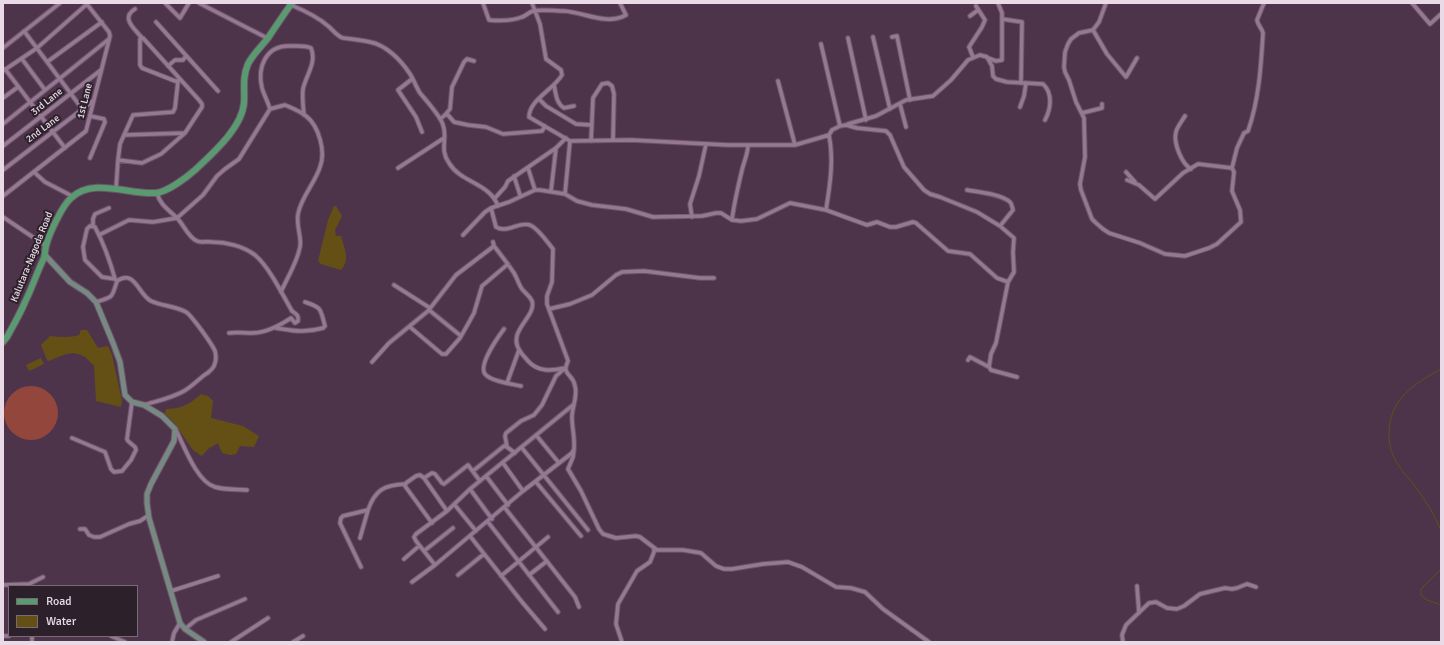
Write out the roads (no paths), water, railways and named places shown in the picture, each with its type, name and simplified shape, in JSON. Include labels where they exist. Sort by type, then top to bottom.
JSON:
[{"type":"main road","points":[[72,196],[83,190],[99,187],[157,193],[171,187],[193,172],[218,148],[235,126],[244,104],[243,88],[248,65],[256,51],[291,4]]},
{"type":"main road","name":"Kalutara-Nagoda Road","points":[[3,342],[25,302],[45,255],[46,246],[56,221],[68,200],[72,196]]},
{"type":"street","points":[[3,48],[60,3]]},
{"type":"street","points":[[165,3],[180,18],[189,3]]},
{"type":"street","points":[[199,3],[267,38]]},
{"type":"street","points":[[483,3],[489,20],[509,20],[522,17],[533,11],[572,12],[583,16],[609,20],[621,18],[626,15],[620,3]]},
{"type":"street","points":[[532,3],[544,38],[546,59],[561,70],[562,75],[558,82],[544,92],[530,110],[529,117],[570,141],[613,140],[748,145],[795,145],[829,135],[832,130],[840,126],[866,120],[910,100],[933,96],[951,80],[968,60],[974,57],[980,56],[996,61],[1002,60],[1002,13],[998,3]]},
{"type":"street","points":[[1106,3],[1099,22],[1093,30],[1075,35],[1068,44],[1065,52],[1065,72],[1070,80],[1084,118],[1085,157],[1080,184],[1081,190],[1092,219],[1103,230],[1123,236],[1165,254],[1185,256],[1209,248],[1221,241],[1240,222],[1240,210],[1232,191],[1234,172],[1232,168],[1237,148],[1244,133],[1248,131],[1260,78],[1264,33],[1256,20],[1264,3]]},
{"type":"street","points":[[1412,3],[1430,24],[1441,14]]},
{"type":"street","points":[[1415,7],[1418,3]]},
{"type":"street","points":[[3,124],[30,103],[59,78],[109,39],[109,32],[86,4],[37,48],[4,70],[18,87],[30,103],[52,133],[64,148]]},
{"type":"street","points":[[291,4],[327,25],[339,37],[371,42],[385,48],[399,59],[418,90],[443,123],[445,135],[444,155],[449,165],[461,176],[472,181],[495,198],[498,206]]},
{"type":"street","points":[[970,16],[977,8],[985,20],[969,47],[974,57]]},
{"type":"street","points":[[118,160],[140,163],[149,160],[168,149],[185,133],[202,107],[202,104],[128,22],[128,18],[135,9]]},
{"type":"street","points":[[1002,19],[1022,22],[1021,83]]},
{"type":"street","points":[[47,62],[102,22]]},
{"type":"street","points":[[156,22],[218,91]]},
{"type":"street","points":[[1093,30],[1107,54],[1126,77],[1137,58]]},
{"type":"street","points":[[24,31],[83,110]]},
{"type":"street","points":[[892,37],[897,36],[910,100]]},
{"type":"street","points":[[873,37],[890,108]]},
{"type":"street","points":[[142,38],[140,40],[140,65],[142,68],[179,80]]},
{"type":"street","points":[[848,38],[866,120]]},
{"type":"street","name":"1st Lane","points":[[3,196],[86,131],[109,39]]},
{"type":"street","points":[[821,44],[840,126]]},
{"type":"street","points":[[270,109],[262,87],[262,64],[270,52],[275,48],[285,46],[308,46],[311,48],[313,58],[311,69],[303,87],[304,115]]},
{"type":"street","points":[[168,66],[175,60],[183,60],[186,56]]},
{"type":"street","points":[[987,57],[992,66],[993,76],[996,79],[1008,82],[1043,84],[1048,88],[1050,108],[1045,120]]},
{"type":"street","points":[[22,59],[45,90]]},
{"type":"street","points":[[440,119],[450,109],[452,87],[464,62],[467,59],[474,61]]},
{"type":"street","name":"3rd Lane","points":[[3,146],[101,70]]},
{"type":"street","points":[[412,79],[398,90],[416,117],[422,132]]},
{"type":"street","points":[[116,189],[120,144],[133,116],[173,112],[175,108],[179,80]]},
{"type":"street","points":[[778,81],[795,145]]},
{"type":"street","points":[[591,141],[593,98],[602,84],[608,83],[612,86],[614,94],[613,140]]},
{"type":"street","points":[[1020,107],[1026,83]]},
{"type":"street","points":[[554,85],[560,105],[564,108],[574,106]]},
{"type":"street","points":[[3,98],[18,87]]},
{"type":"street","points":[[539,99],[546,106],[576,124],[592,125]]},
{"type":"street","name":"2nd Lane","points":[[3,170],[93,101]]},
{"type":"street","points":[[900,104],[906,127]]},
{"type":"street","points":[[1082,113],[1102,108],[1102,104]]},
{"type":"street","points":[[99,235],[129,220],[153,222],[177,218],[203,195],[221,172],[240,159],[270,109],[285,105],[304,115],[314,124],[322,148],[322,156],[321,166],[300,208],[297,228],[300,247],[281,292]]},
{"type":"street","points":[[445,115],[448,115],[454,122],[468,126],[486,127],[503,134],[542,131],[545,126]]},
{"type":"street","points":[[90,116],[104,119],[105,122],[90,158]]},
{"type":"street","points":[[1185,116],[1176,131],[1175,138],[1180,155],[1187,167],[1191,169]]},
{"type":"street","points":[[846,125],[857,128],[886,131],[890,135],[904,167],[924,190],[930,194],[977,212],[1000,226],[1014,238],[1014,272],[1008,282],[996,344],[989,368]]},
{"type":"street","points":[[124,135],[185,133]]},
{"type":"street","points":[[826,210],[832,164],[832,151],[829,135]]},
{"type":"street","points":[[398,168],[444,138]]},
{"type":"street","points":[[495,198],[508,181],[556,148],[566,138]]},
{"type":"street","points":[[564,194],[570,141]]},
{"type":"street","points":[[692,217],[690,204],[699,176],[706,144]]},
{"type":"street","points":[[732,220],[734,200],[743,166],[748,154],[748,145]]},
{"type":"street","points":[[551,191],[556,148]]},
{"type":"street","points":[[1126,172],[1135,182],[1155,198],[1183,173],[1198,164],[1232,168]]},
{"type":"street","points":[[528,168],[535,190]]},
{"type":"street","points":[[34,172],[45,182],[72,196]]},
{"type":"street","points":[[514,176],[520,195]]},
{"type":"street","points":[[1127,180],[1135,182]]},
{"type":"street","points":[[463,235],[485,212],[491,208],[535,190],[551,191],[564,194],[577,201],[592,205],[626,209],[653,217],[692,217],[721,213],[732,220],[741,222],[757,219],[790,203],[826,210],[867,225],[878,222],[890,227],[896,227],[913,222],[916,223],[948,251],[970,254],[997,278],[1008,282]]},
{"type":"street","points":[[967,190],[992,195],[1009,201],[1013,210],[1000,226]]},
{"type":"street","points":[[157,193],[161,203],[177,218],[192,238],[198,242],[220,242],[243,248],[255,256],[267,270],[292,311],[298,315],[298,321],[295,322],[291,318],[275,328],[252,333],[229,332]]},
{"type":"street","points":[[109,208],[95,214],[92,225],[87,229],[83,247],[85,260],[102,277],[116,280],[126,277],[132,280],[147,298],[187,313],[193,318],[215,351],[215,365],[211,371],[183,391],[168,398],[144,405]]},
{"type":"street","points":[[491,208],[496,227],[504,230],[521,225],[529,225],[539,233],[553,249],[552,282],[547,296],[549,309],[568,361],[565,368],[556,376],[542,405],[534,415],[521,421],[506,433],[505,436],[507,447],[514,453]]},
{"type":"street","points":[[3,218],[46,246]]},
{"type":"street","points":[[92,225],[95,227],[99,235],[116,280],[113,295],[96,302]]},
{"type":"street","points":[[372,362],[389,343],[410,327],[429,309],[456,275],[494,244],[508,264],[522,289],[533,302],[532,310],[518,332],[517,340],[519,350],[532,365],[538,368],[554,370],[565,368]]},
{"type":"street","points":[[45,255],[70,282],[87,293],[96,302],[116,349],[120,362],[125,395],[132,402],[144,405],[162,416],[175,429],[197,471],[207,483],[216,487],[246,490]]},
{"type":"street","points":[[410,327],[444,354],[446,354],[461,336],[474,313],[482,286],[508,264]]},
{"type":"street","points":[[549,309],[570,304],[592,295],[616,275],[622,272],[644,271],[700,278],[714,278]]},
{"type":"street","points":[[394,285],[429,309],[461,336]]},
{"type":"street","points":[[275,328],[310,332],[324,328],[325,326],[318,306],[305,302]]},
{"type":"street","points":[[504,329],[485,361],[483,370],[486,375],[492,378],[521,386]]},
{"type":"street","points":[[507,383],[519,350]]},
{"type":"street","points":[[968,360],[970,356],[991,370],[1018,377]]},
{"type":"street","points":[[565,368],[576,386],[572,416],[574,457],[568,469],[603,534],[616,538],[640,537],[654,549],[661,551],[683,550],[701,554],[716,566],[724,569],[788,562],[802,567],[836,587],[850,588],[865,592],[883,609],[929,642]]},
{"type":"street","points":[[72,438],[105,452],[111,469],[114,472],[122,471],[131,460],[136,450],[135,446],[127,439],[132,402]]},
{"type":"street","points":[[435,566],[419,546],[414,537],[416,534],[447,511],[470,489],[574,405]]},
{"type":"street","points":[[175,429],[174,441],[147,494],[149,515],[180,623],[204,642]]},
{"type":"street","points":[[536,435],[559,463]]},
{"type":"street","points":[[473,472],[504,446],[507,447]]},
{"type":"street","points":[[522,448],[588,530]]},
{"type":"street","points":[[412,582],[435,566],[524,491],[572,453],[574,449]]},
{"type":"street","points":[[503,463],[524,491]]},
{"type":"street","points":[[424,478],[432,473],[435,474],[444,484],[468,465],[480,481]]},
{"type":"street","points":[[360,538],[371,500],[384,488],[390,485],[405,484],[416,476],[420,475],[424,478],[447,511]]},
{"type":"street","points":[[486,476],[508,505]]},
{"type":"street","points":[[536,482],[581,536]]},
{"type":"street","points":[[405,484],[432,522]]},
{"type":"street","points":[[470,489],[492,519]]},
{"type":"street","points":[[454,504],[476,531]]},
{"type":"street","points":[[504,508],[575,597],[579,607]]},
{"type":"street","points":[[360,567],[340,523],[343,516],[368,510]]},
{"type":"street","points":[[80,529],[85,529],[89,535],[94,537],[100,537],[140,521],[149,515]]},
{"type":"street","points":[[488,522],[558,612]]},
{"type":"street","points":[[424,551],[453,528]]},
{"type":"street","points":[[470,536],[545,629]]},
{"type":"street","points":[[502,576],[548,537]]},
{"type":"street","points":[[404,559],[419,546]]},
{"type":"street","points":[[622,642],[616,624],[618,604],[637,571],[650,562],[654,549]]},
{"type":"street","points":[[458,575],[484,554]]},
{"type":"street","points":[[529,575],[547,562]]},
{"type":"street","points":[[171,591],[218,576]]},
{"type":"street","points":[[21,585],[29,584],[43,577]]},
{"type":"street","points":[[1123,642],[1122,635],[1126,625],[1149,603],[1156,602],[1167,608],[1177,609],[1190,603],[1200,594],[1225,588],[1237,588],[1247,584],[1256,587]]},
{"type":"street","points":[[1137,586],[1139,613]]},
{"type":"street","points":[[185,628],[196,620],[245,599]]},
{"type":"street","points":[[231,642],[268,618]]},
{"type":"street","points":[[172,642],[174,633],[180,623]]},
{"type":"street","points":[[293,642],[302,636]]},
{"type":"street","points":[[113,637],[125,642]]},
{"type":"water","points":[[334,206],[336,206],[342,216],[335,230],[336,236],[341,236],[346,253],[346,262],[341,270],[321,264],[318,261],[328,220]]},
{"type":"water","points":[[81,330],[87,330],[98,348],[108,346],[112,355],[122,401],[121,407],[96,401],[94,365],[85,357],[73,353],[49,361],[47,360],[41,345],[50,336],[75,336],[79,335]]},
{"type":"water","points":[[41,358],[44,364],[29,371],[26,365]]},
{"type":"water","points":[[201,394],[208,396],[213,401],[211,418],[243,426],[259,436],[254,447],[240,446],[236,454],[230,455],[222,453],[218,443],[208,449],[202,456],[193,450],[172,420],[165,414],[166,409],[185,405],[193,401]]},
{"type":"waterway","points":[[1441,369],[1413,387],[1398,402],[1393,411],[1389,434],[1390,447],[1394,458],[1426,501],[1441,530]]},
{"type":"waterway","points":[[1441,569],[1421,590],[1421,595],[1427,600],[1441,605]]}]
